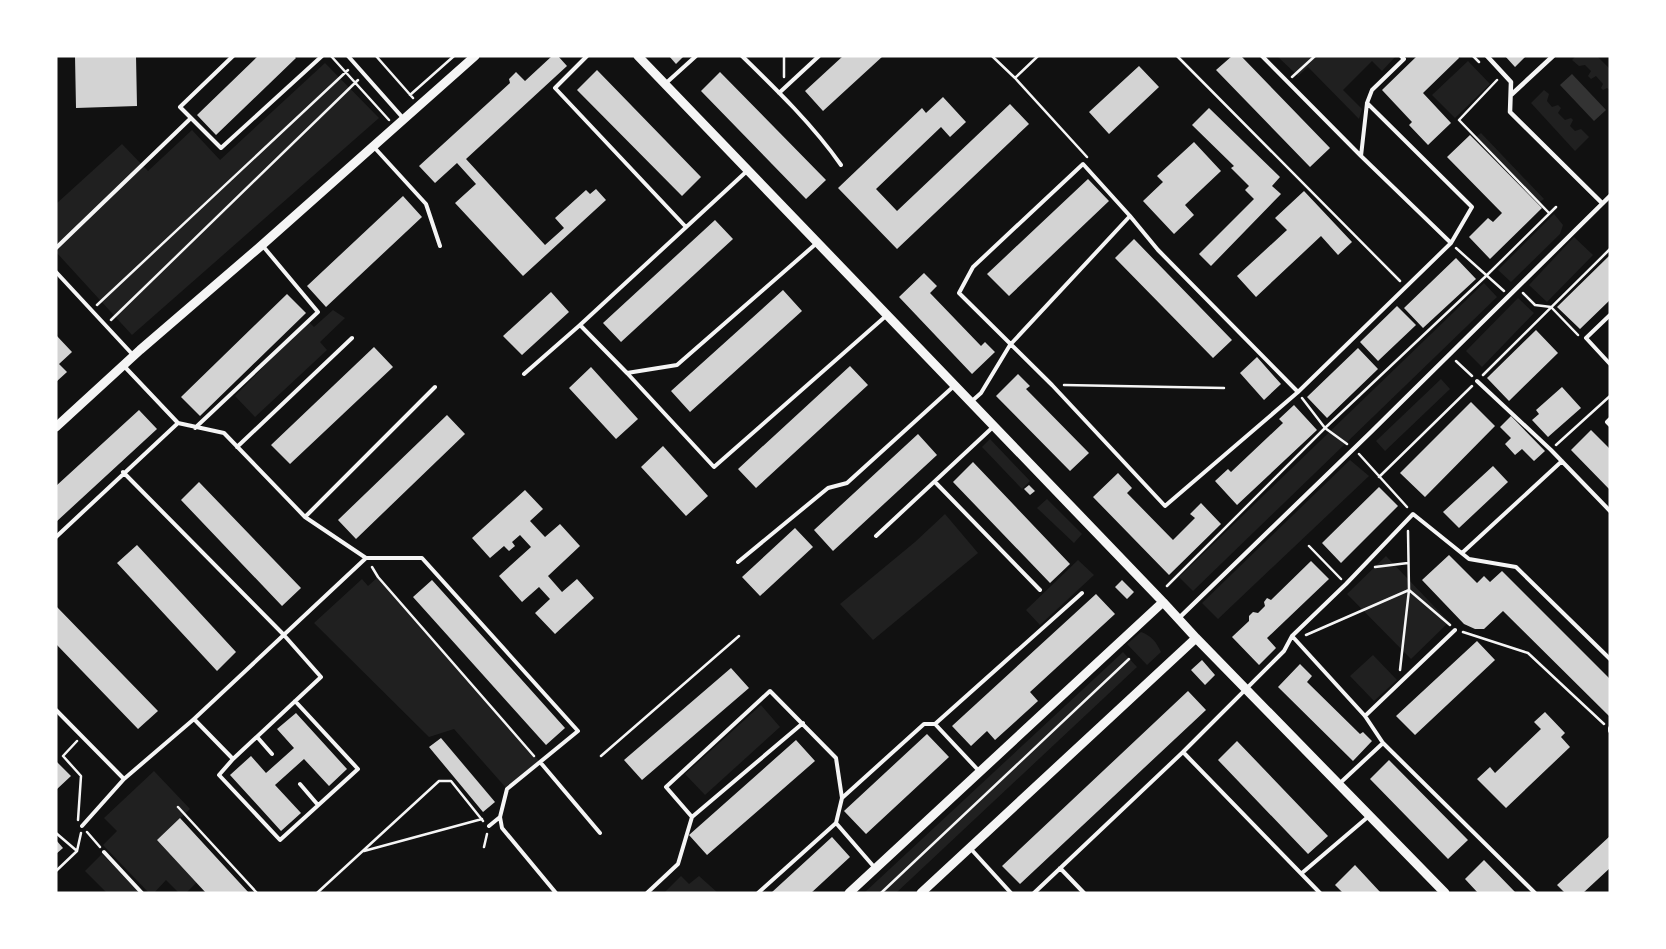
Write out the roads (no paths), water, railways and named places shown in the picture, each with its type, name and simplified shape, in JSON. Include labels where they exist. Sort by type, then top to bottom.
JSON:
[{"type":"street","points":[[56,427],[475,56]]},
{"type":"street","points":[[638,56],[1196,638],[1445,893]]},
{"type":"street","points":[[1487,56],[1511,82],[1510,112],[1602,204]]},
{"type":"street","points":[[1511,95],[1553,56]]},
{"type":"street","points":[[1178,618],[1610,196]]},
{"type":"street","points":[[849,893],[1163,602]]},
{"type":"street","points":[[921,893],[1196,638]]},
{"type":"lane","points":[[233,56],[180,107],[221,148],[322,56]]},
{"type":"lane","points":[[348,56],[404,119]]},
{"type":"lane","points":[[587,56],[555,88],[685,226]]},
{"type":"lane","points":[[665,84],[696,56]]},
{"type":"lane","points":[[742,56],[812,128],[841,165]]},
{"type":"lane","points":[[779,93],[819,56]]},
{"type":"lane","points":[[1262,56],[1451,243]]},
{"type":"lane","points":[[1361,156],[1367,103],[1372,90],[1404,59],[1401,56]]},
{"type":"lane","points":[[1298,392],[1158,250],[1083,164],[973,267],[959,293],[1052,385],[1165,506],[1298,392],[1407,287],[1451,243],[1472,207],[1367,103]]},
{"type":"lane","points":[[56,248],[191,118]]},
{"type":"lane","points":[[373,146],[426,204],[440,246]]},
{"type":"lane","points":[[524,374],[747,171]]},
{"type":"lane","points":[[970,402],[981,393],[1010,345],[1130,216]]},
{"type":"lane","points":[[627,373],[677,365],[818,242]]},
{"type":"lane","points":[[195,428],[318,312],[262,245]]},
{"type":"lane","points":[[56,272],[134,356]]},
{"type":"lane","points":[[580,325],[714,467],[887,315]]},
{"type":"lane","points":[[1610,315],[1586,338],[1610,364]]},
{"type":"lane","points":[[237,447],[352,338]]},
{"type":"lane","points":[[124,365],[178,423],[224,433],[305,517],[366,558],[422,558],[578,731],[507,788],[500,817],[502,828],[556,893]]},
{"type":"lane","points":[[1477,381],[1551,450],[1610,511]]},
{"type":"lane","points":[[738,562],[828,488],[847,483],[954,386]]},
{"type":"lane","points":[[305,517],[435,387]]},
{"type":"lane","points":[[1610,420],[1607,422],[1610,425]]},
{"type":"lane","points":[[56,537],[123,472],[178,423]]},
{"type":"lane","points":[[876,536],[993,427]]},
{"type":"lane","points":[[1462,554],[1562,461]]},
{"type":"lane","points":[[123,472],[283,634],[321,677],[295,701],[219,775],[280,840],[358,768],[295,701]]},
{"type":"lane","points":[[935,482],[1040,590]]},
{"type":"lane","points":[[1034,893],[1284,652],[1292,636],[1362,568],[1413,514],[1469,559],[1516,567],[1610,659]]},
{"type":"lane","points":[[82,826],[124,779],[194,719],[366,558]]},
{"type":"lane","points":[[842,798],[924,724],[936,724],[1082,593]]},
{"type":"lane","points":[[1365,716],[1455,630]]},
{"type":"lane","points":[[1292,636],[1365,716],[1383,743],[1535,893]]},
{"type":"lane","points":[[692,817],[666,787],[770,691],[803,722],[836,758],[842,798],[836,823],[758,893]]},
{"type":"lane","points":[[56,710],[124,779]]},
{"type":"lane","points":[[194,719],[234,760]]},
{"type":"lane","points":[[647,893],[678,864],[692,817],[803,722]]},
{"type":"lane","points":[[936,724],[979,771]]},
{"type":"lane","points":[[258,738],[272,754]]},
{"type":"lane","points":[[1339,784],[1383,743]]},
{"type":"lane","points":[[1182,752],[1320,893]]},
{"type":"lane","points":[[540,762],[600,833]]},
{"type":"lane","points":[[300,784],[318,805]]},
{"type":"lane","points":[[1302,873],[1369,815]]},
{"type":"lane","points":[[489,826],[500,817]]},
{"type":"lane","points":[[836,823],[875,868]]},
{"type":"lane","points":[[970,848],[1011,893]]},
{"type":"lane","points":[[104,852],[142,893]]},
{"type":"lane","points":[[1060,868],[1084,893]]}]
